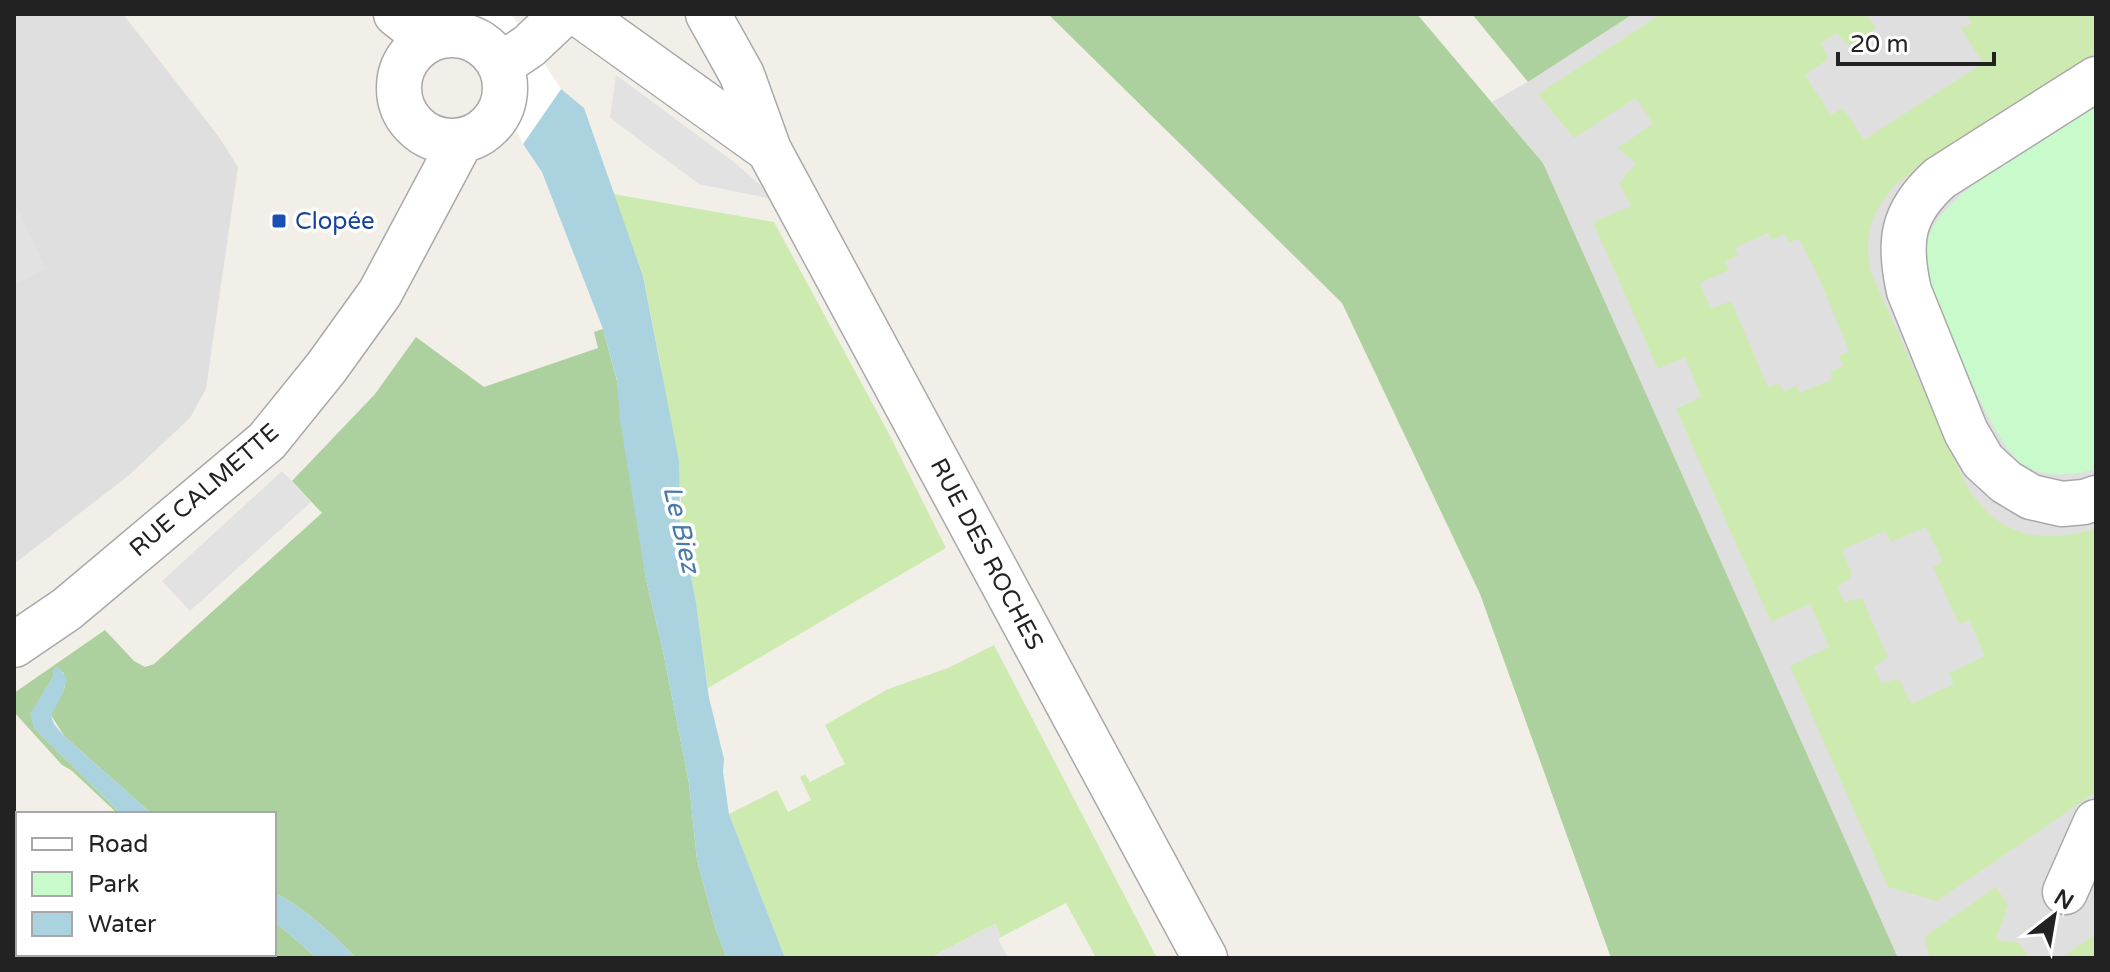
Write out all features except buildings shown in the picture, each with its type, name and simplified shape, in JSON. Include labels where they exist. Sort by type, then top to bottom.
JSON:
[{"type":"street","points":[[501,65],[529,46],[563,14]]},
{"type":"street","name":"RUE DES ROCHES","points":[[579,14],[769,150]]},
{"type":"street","name":"RUE DES ROCHES","points":[[708,14],[742,75],[769,150],[1205,958]]},
{"type":"street","points":[[413,27],[470,38],[488,48],[501,65],[506,84],[504,104],[494,122],[479,135],[461,141],[439,140],[420,131],[406,114],[399,93],[401,72],[412,53],[413,27]]},
{"type":"street","points":[[2096,79],[1940,178],[1922,195],[1910,214],[1903,242],[1909,291],[1966,432],[1983,461],[2006,482],[2031,497],[2062,504],[2096,498]]},
{"type":"street","name":"RUE CALMETTE","points":[[14,645],[67,609],[267,441],[326,368],[380,293],[461,141]]},
{"type":"street","points":[[2065,892],[2096,822]]},
{"type":"shaded area","points":[[14,14],[123,14],[219,137],[238,167],[206,389],[190,418],[128,476],[14,564]]},
{"type":"shaded area","points":[[1633,14],[2096,14],[2096,958],[1898,958],[1543,163],[1492,102]]},
{"type":"shaded area","points":[[616,75],[735,163],[774,202],[768,198],[699,184],[610,118]]},
{"type":"shaded area","points":[[14,200],[46,269],[14,285]]},
{"type":"shaded area","points":[[282,471],[311,502],[190,611],[162,581]]},
{"type":"shaded area","points":[[995,924],[1001,937],[998,939],[1008,958],[937,958],[935,955]]},
{"type":"green space","points":[[1048,14],[1417,14],[1543,163],[1898,958],[1611,958],[1480,594],[1342,303]]},
{"type":"green space","points":[[1472,14],[1633,14],[1528,82]]},
{"type":"green space","points":[[1661,14],[1866,14],[1876,28],[1849,46],[1836,33],[1821,43],[1828,59],[1805,75],[1831,115],[1843,108],[1864,140],[1983,63],[1961,29],[1972,23],[1966,14],[2096,14],[2096,52],[1897,183],[1875,215],[1869,237],[1872,275],[1966,485],[1979,503],[2007,526],[2038,536],[2075,534],[2096,529],[2096,792],[1937,901],[1888,887],[1790,666],[1829,647],[1810,604],[1771,622],[1676,409],[1701,397],[1685,357],[1658,369],[1593,222],[1631,206],[1619,183],[1636,163],[1617,148],[1653,124],[1636,98],[1574,138],[1538,94]],"holes":[[[1768,233],[1771,240],[1785,234],[1789,243],[1799,239],[1820,280],[1849,351],[1839,356],[1843,366],[1830,372],[1833,379],[1800,393],[1796,386],[1783,392],[1779,383],[1768,387],[1731,301],[1710,307],[1701,285],[1729,270],[1725,262],[1738,255],[1735,248]],[[1926,527],[1943,562],[1933,567],[1959,624],[1969,620],[1985,656],[1949,673],[1954,684],[1911,704],[1899,679],[1881,683],[1874,667],[1888,657],[1862,598],[1845,602],[1837,586],[1852,574],[1842,550],[1885,531],[1891,542]]]},
{"type":"green space","points":[[2096,105],[2096,469],[2051,474],[2024,465],[2011,453],[1997,432],[1969,377],[1926,274],[1927,247],[1931,231],[1959,197],[2005,162]]},
{"type":"green space","points":[[613,194],[774,222],[888,432],[946,548],[708,688],[696,602],[680,522],[681,499],[660,362],[643,275]]},
{"type":"green space","points":[[603,329],[617,381],[646,579],[689,783],[697,860],[727,958],[356,958],[317,922],[276,893],[276,812],[150,812],[64,736],[51,715],[64,690],[65,678],[63,672],[54,675],[31,714],[34,728],[119,812],[116,812],[62,765],[14,712],[14,693],[105,630],[134,661],[145,667],[154,664],[322,513],[292,481],[375,394],[416,337],[484,387],[598,348],[594,332]]},
{"type":"green space","points":[[994,645],[1157,958],[1096,958],[1066,903],[1001,937],[995,924],[935,955],[937,958],[785,958],[729,814],[777,790],[788,812],[811,800],[800,777],[805,774],[810,782],[845,764],[825,725],[888,689],[948,668]]},
{"type":"green space","points":[[1996,887],[2008,905],[1996,940],[2018,942],[2029,958],[1930,958],[1924,937]]},
{"type":"green space","points":[[276,923],[317,958],[14,958],[16,948],[16,956],[276,956]]},
{"type":"green space","points":[[2096,934],[2096,958],[2060,958]]},
{"type":"water","points":[[561,89],[584,108],[643,276],[679,461],[680,522],[696,602],[709,698],[724,759],[729,814],[785,958],[727,958],[697,860],[689,783],[646,579],[620,420],[617,380],[603,329],[542,172],[523,144]]},
{"type":"water","points":[[58,666],[67,679],[51,715],[54,724],[150,812],[119,812],[34,728],[30,714],[54,675],[52,671]]},
{"type":"water","points":[[276,893],[317,922],[356,958],[317,958],[276,923]]},
{"type":"pier","points":[[459,14],[511,14],[561,89],[523,144]]},
{"type":"place","name":"Clopée","points":[[279,221]]},
{"type":"water label","name":"Le Biez","points":[[682,529]]}]
